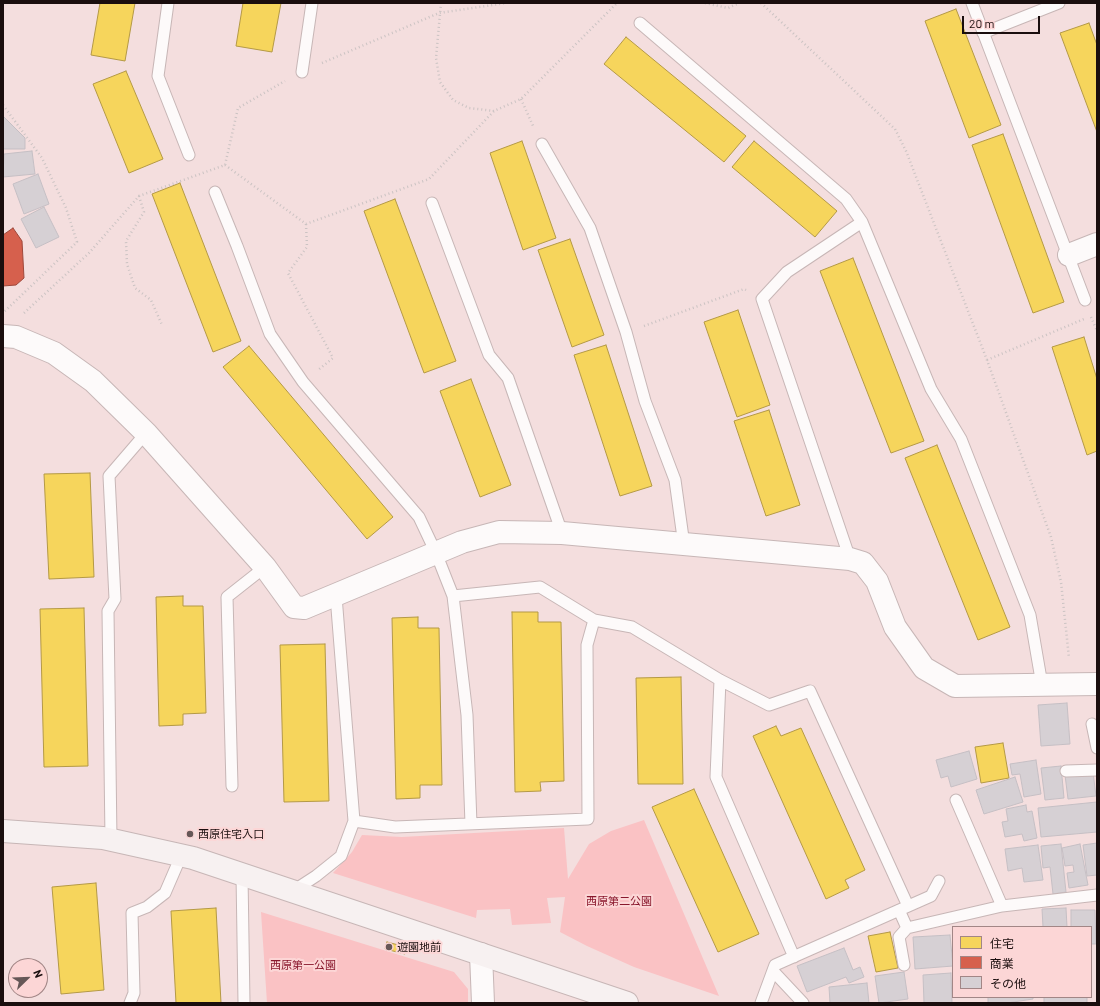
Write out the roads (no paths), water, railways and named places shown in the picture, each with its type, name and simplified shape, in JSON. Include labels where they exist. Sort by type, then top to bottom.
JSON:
[{"type":"street","points":[[1068,256],[1097,244]]},
{"type":"street","points":[[3,336],[16,337],[54,353],[93,381],[146,433],[265,567],[294,607],[304,608],[336,596],[462,542],[499,532],[562,533],[850,559],[863,563],[877,581],[895,627],[924,668],[955,686],[1042,685],[1089,688]]},
{"type":"street","points":[[3,831],[111,840],[181,856],[627,1003]]},
{"type":"street","points":[[481,954],[483,1003]]},
{"type":"lane","points":[[168,3],[158,76],[189,155]]},
{"type":"lane","points":[[302,72],[312,3]]},
{"type":"lane","points":[[972,3],[1085,300]]},
{"type":"lane","points":[[983,33],[1059,3]]},
{"type":"lane","points":[[640,23],[846,199],[862,222],[931,389],[961,439],[1030,615],[1042,685]]},
{"type":"lane","points":[[542,144],[590,228],[626,332],[645,401],[674,480],[684,545]]},
{"type":"lane","points":[[214,192],[237,246],[270,334],[304,382],[419,517],[436,553],[453,596],[467,715],[471,824]]},
{"type":"lane","points":[[432,203],[488,355],[508,378],[562,533]]},
{"type":"lane","points":[[850,559],[762,299],[787,272],[862,222]]},
{"type":"lane","points":[[111,840],[108,611],[115,599],[109,476],[146,433]]},
{"type":"lane","points":[[232,786],[227,597],[265,567]]},
{"type":"lane","points":[[453,596],[540,587],[594,620],[632,627],[720,680],[769,705],[810,690],[904,908],[907,928]]},
{"type":"lane","points":[[293,892],[341,856],[354,821],[339,616],[336,596]]},
{"type":"lane","points":[[354,821],[395,827],[588,818],[587,645],[594,620]]},
{"type":"lane","points":[[720,680],[716,777],[794,957]]},
{"type":"lane","points":[[1092,724],[1097,748]]},
{"type":"lane","points":[[1066,772],[1097,770]]},
{"type":"lane","points":[[956,800],[1002,906]]},
{"type":"lane","points":[[130,1003],[134,993],[132,913],[147,907],[165,893],[181,856]]},
{"type":"lane","points":[[242,875],[244,1003]]},
{"type":"lane","points":[[761,1003],[775,965],[931,896],[938,881]]},
{"type":"lane","points":[[904,965],[899,937],[907,928],[1002,906],[1097,895]]},
{"type":"lane","points":[[773,971],[803,1003]]},
{"type":"place","name":"西原住宅入口","points":[[190,834]]},
{"type":"place","name":"遊園地前","points":[[389,947]]},
{"type":"park label","name":"西原第二公園","points":[[619,901]]},
{"type":"park label","name":"西原第一公園","points":[[303,965]]}]
